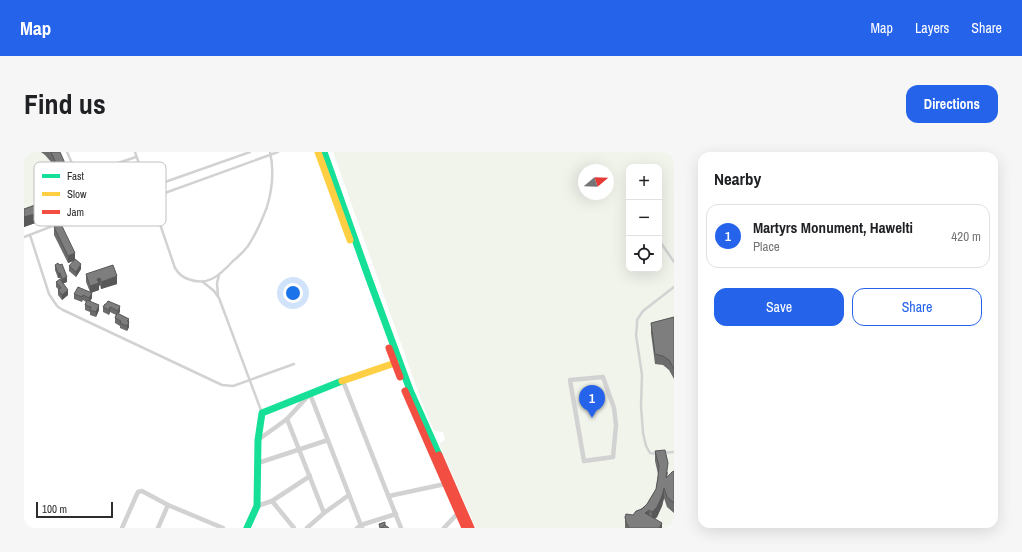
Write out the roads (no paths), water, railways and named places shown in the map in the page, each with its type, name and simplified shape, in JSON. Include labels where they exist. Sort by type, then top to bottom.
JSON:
[{"type":"main road","points":[[318,152],[411,405],[465,528]]},
{"type":"main road","points":[[324,152],[410,390],[471,528]]},
{"type":"main road","points":[[247,528],[257,506],[258,440],[262,413],[343,381],[395,363]]},
{"type":"street","points":[[603,377],[614,408],[616,425],[613,457],[584,461],[570,380],[603,377]]},
{"type":"street","points":[[343,381],[401,528]]},
{"type":"street","points":[[258,440],[287,419],[310,394],[349,494],[360,527],[396,514]]},
{"type":"street","points":[[287,419],[324,514]]},
{"type":"street","points":[[258,463],[328,440]]},
{"type":"street","points":[[257,506],[272,501],[310,476]]},
{"type":"street","points":[[389,496],[445,484]]},
{"type":"street","points":[[122,528],[138,492],[142,491],[168,505],[223,528]]},
{"type":"street","points":[[307,528],[349,494]]},
{"type":"street","points":[[272,501],[294,528]]},
{"type":"street","points":[[158,528],[168,505]]},
{"type":"street","points":[[444,528],[458,513]]},
{"type":"lane","points":[[66,152],[71,162]]},
{"type":"lane","points":[[134,152],[138,162]]},
{"type":"lane","points":[[166,182],[250,152]]},
{"type":"lane","points":[[166,192],[270,153],[278,152]]},
{"type":"lane","points":[[161,226],[178,273],[183,277],[196,282],[203,282],[220,274],[247,247],[263,217],[267,206],[271,184],[272,174],[270,153]]},
{"type":"lane","points":[[122,162],[136,157]]},
{"type":"lane","points":[[24,237],[52,226]]},
{"type":"lane","points":[[30,235],[49,294],[58,307],[222,386],[233,386],[250,381],[294,364]]},
{"type":"lane","points":[[662,244],[674,262]]},
{"type":"lane","points":[[220,274],[217,283],[219,298],[262,413]]},
{"type":"lane","points":[[203,282],[214,291],[219,298]]},
{"type":"lane","points":[[674,286],[642,311],[638,320],[636,332],[642,375],[641,406],[643,433],[646,446],[650,453],[653,454],[674,452]]},
{"type":"place","name":"Martyrs Monument, Hawelti","points":[[592,418]]}]
